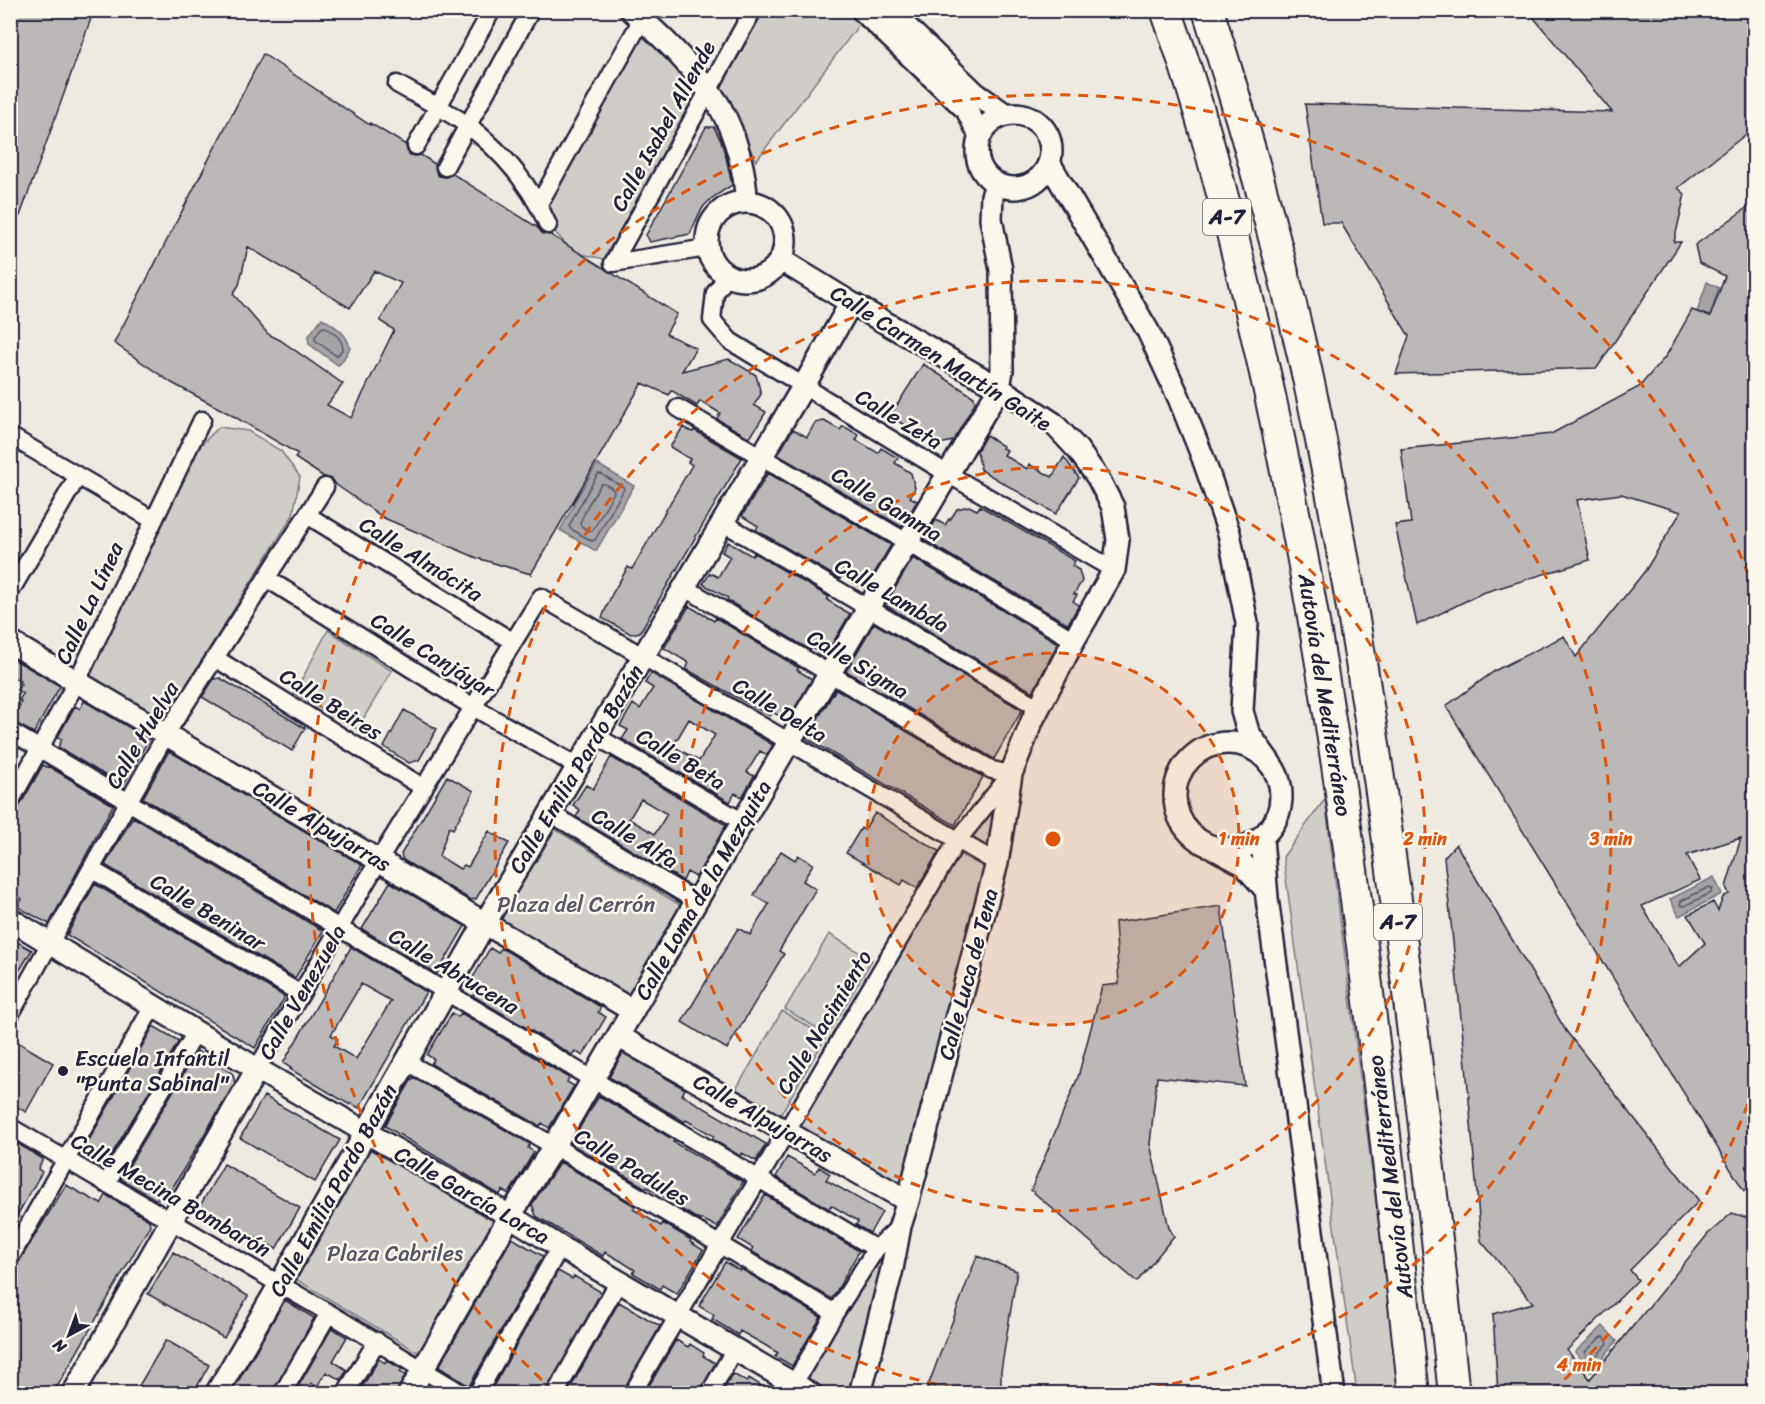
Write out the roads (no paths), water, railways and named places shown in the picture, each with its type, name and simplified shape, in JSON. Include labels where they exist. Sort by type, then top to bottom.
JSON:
[{"type":"highway","name":"Autovía del Mediterráneo","points":[[1166,10],[1199,115],[1236,249],[1278,426],[1317,634],[1335,744],[1382,1105],[1414,1394]]},
{"type":"highway","name":"Autovía del Mediterráneo","points":[[1208,10],[1237,104],[1280,262],[1324,454],[1356,627],[1374,739],[1421,1100],[1454,1394]]},
{"type":"street","points":[[416,146],[492,10]]},
{"type":"street","points":[[445,167],[531,10]]},
{"type":"street","name":"Calle Isabel Allende","points":[[707,248],[612,262],[753,10]]},
{"type":"street","points":[[862,10],[967,110],[981,136]]},
{"type":"street","points":[[889,10],[975,93],[1006,115]]},
{"type":"street","points":[[539,204],[640,13],[695,73],[721,109],[740,154],[746,201]]},
{"type":"street","points":[[397,84],[481,135],[509,163],[539,204],[548,225]]},
{"type":"street","points":[[1018,188],[1038,181],[1050,164],[1051,144],[1043,127],[1026,116],[1006,115],[991,122],[981,136],[977,149],[979,163],[986,175],[997,184],[1007,188],[1047,192],[1064,203],[1084,223]]},
{"type":"street","points":[[1050,164],[1148,331],[1179,398],[1229,533],[1247,623],[1242,711],[1248,732],[1278,778],[1281,794],[1280,810],[1273,825],[1262,838],[1247,846],[1230,850],[1213,848]]},
{"type":"street","points":[[997,184],[992,196],[991,219],[1001,270],[1002,370],[999,388]]},
{"type":"street","points":[[746,201],[760,204],[771,210],[780,221],[785,233],[785,247],[781,260],[763,276],[752,280],[739,279],[718,268],[707,248],[710,225],[716,215],[724,208],[746,201]]},
{"type":"street","name":"Calle Carmen Martín Gaite","points":[[781,260],[999,388],[1053,423],[1078,450],[1098,478],[1113,507],[1118,540],[1114,570]]},
{"type":"street","name":"Calle Zeta","points":[[728,275],[715,293],[712,320],[730,341],[948,474],[1114,570]]},
{"type":"street","name":"Calle Emilia Pardo Bazán","points":[[216,1394],[484,923],[851,303]]},
{"type":"street","name":"Calle Loma de la Mezquita","points":[[409,1394],[510,1216],[554,1146],[789,742],[999,388]]},
{"type":"street","name":"Calle Gamma","points":[[678,408],[1074,639]]},
{"type":"street","name":"Calle La Línea","points":[[10,802],[41,750],[77,681],[202,420]]},
{"type":"street","points":[[10,436],[153,520]]},
{"type":"street","points":[[10,592],[78,476]]},
{"type":"street","name":"Calle Huelva","points":[[10,1015],[166,734],[326,487]]},
{"type":"street","name":"Calle Almócita","points":[[307,515],[512,641]]},
{"type":"street","name":"Calle Lambda","points":[[722,522],[1039,708]]},
{"type":"street","name":"Calle Luca de Tena","points":[[860,1394],[892,1269],[900,1226],[997,863],[1011,774],[1039,708],[1074,639],[1114,570]]},
{"type":"street","name":"Calle Canjáyar","points":[[266,578],[472,707],[577,766]]},
{"type":"street","name":"Calle Sigma","points":[[684,587],[992,770],[1011,774]]},
{"type":"street","name":"Calle Venezuela","points":[[73,1394],[339,929],[512,641],[541,597]]},
{"type":"street","name":"Calle Delta","points":[[541,597],[997,863]]},
{"type":"street","name":"Calle Alpujarras","points":[[10,642],[633,1011]]},
{"type":"street","name":"Calle Beires","points":[[215,658],[424,788]]},
{"type":"street","points":[[1216,743],[1242,711]]},
{"type":"street","name":"Calle Abrucena","points":[[10,731],[876,1249]]},
{"type":"street","name":"Calle Beta","points":[[596,736],[743,822]]},
{"type":"street","points":[[1265,889],[1243,864],[1197,840],[1184,828],[1176,812],[1174,794],[1177,776],[1186,761],[1200,750],[1216,743],[1231,742],[1246,745],[1270,763]]},
{"type":"street","name":"Calle Nacimiento","points":[[632,1394],[718,1244],[957,841],[1011,774]]},
{"type":"street","name":"Calle Alfa","points":[[550,813],[696,901]]},
{"type":"street","points":[[1262,838],[1265,889],[1334,1394]]},
{"type":"street","name":"Calle Beninar","points":[[91,869],[301,994]]},
{"type":"street","name":"Calle García Lorca","points":[[10,919],[257,1069],[735,1349],[798,1390]]},
{"type":"street","points":[[10,1258],[153,1006]]},
{"type":"street","points":[[106,1184],[196,1032]]},
{"type":"street","name":"Calle Alpujarras","points":[[618,1036],[908,1201]]},
{"type":"street","name":"Calle Padules","points":[[405,1061],[554,1146],[835,1313]]},
{"type":"street","name":"Calle Mecina Bombarón","points":[[10,1127],[377,1341],[463,1394]]},
{"type":"street","points":[[798,1390],[835,1313],[876,1249],[900,1226]]},
{"type":"street","points":[[477,1394],[560,1247]]},
{"type":"street","points":[[555,1394],[619,1281]]},
{"type":"street","points":[[282,1394],[329,1313]]},
{"type":"street","points":[[345,1394],[377,1341]]},
{"type":"street","points":[[709,1394],[735,1349]]},
{"type":"water","points":[[1707,282],[1719,288],[1710,316],[1697,312]]},
{"type":"water","points":[[322,318],[340,330],[348,342],[350,348],[338,365],[309,344],[308,337]]},
{"type":"water","points":[[597,464],[634,486],[596,551],[560,530]]},
{"type":"water","points":[[1714,877],[1722,894],[1679,916],[1670,899]]},
{"type":"water","points":[[1603,1326],[1617,1341],[1591,1372],[1575,1352]]},
{"type":"place","name":"Escuela Infantil \"Punta Sabinal\"","points":[[63,1071]]},
{"type":"park label","name":"Plaza del Cerrón","points":[[576,904]]},
{"type":"park label","name":"Plaza Cabriles","points":[[395,1253]]}]
